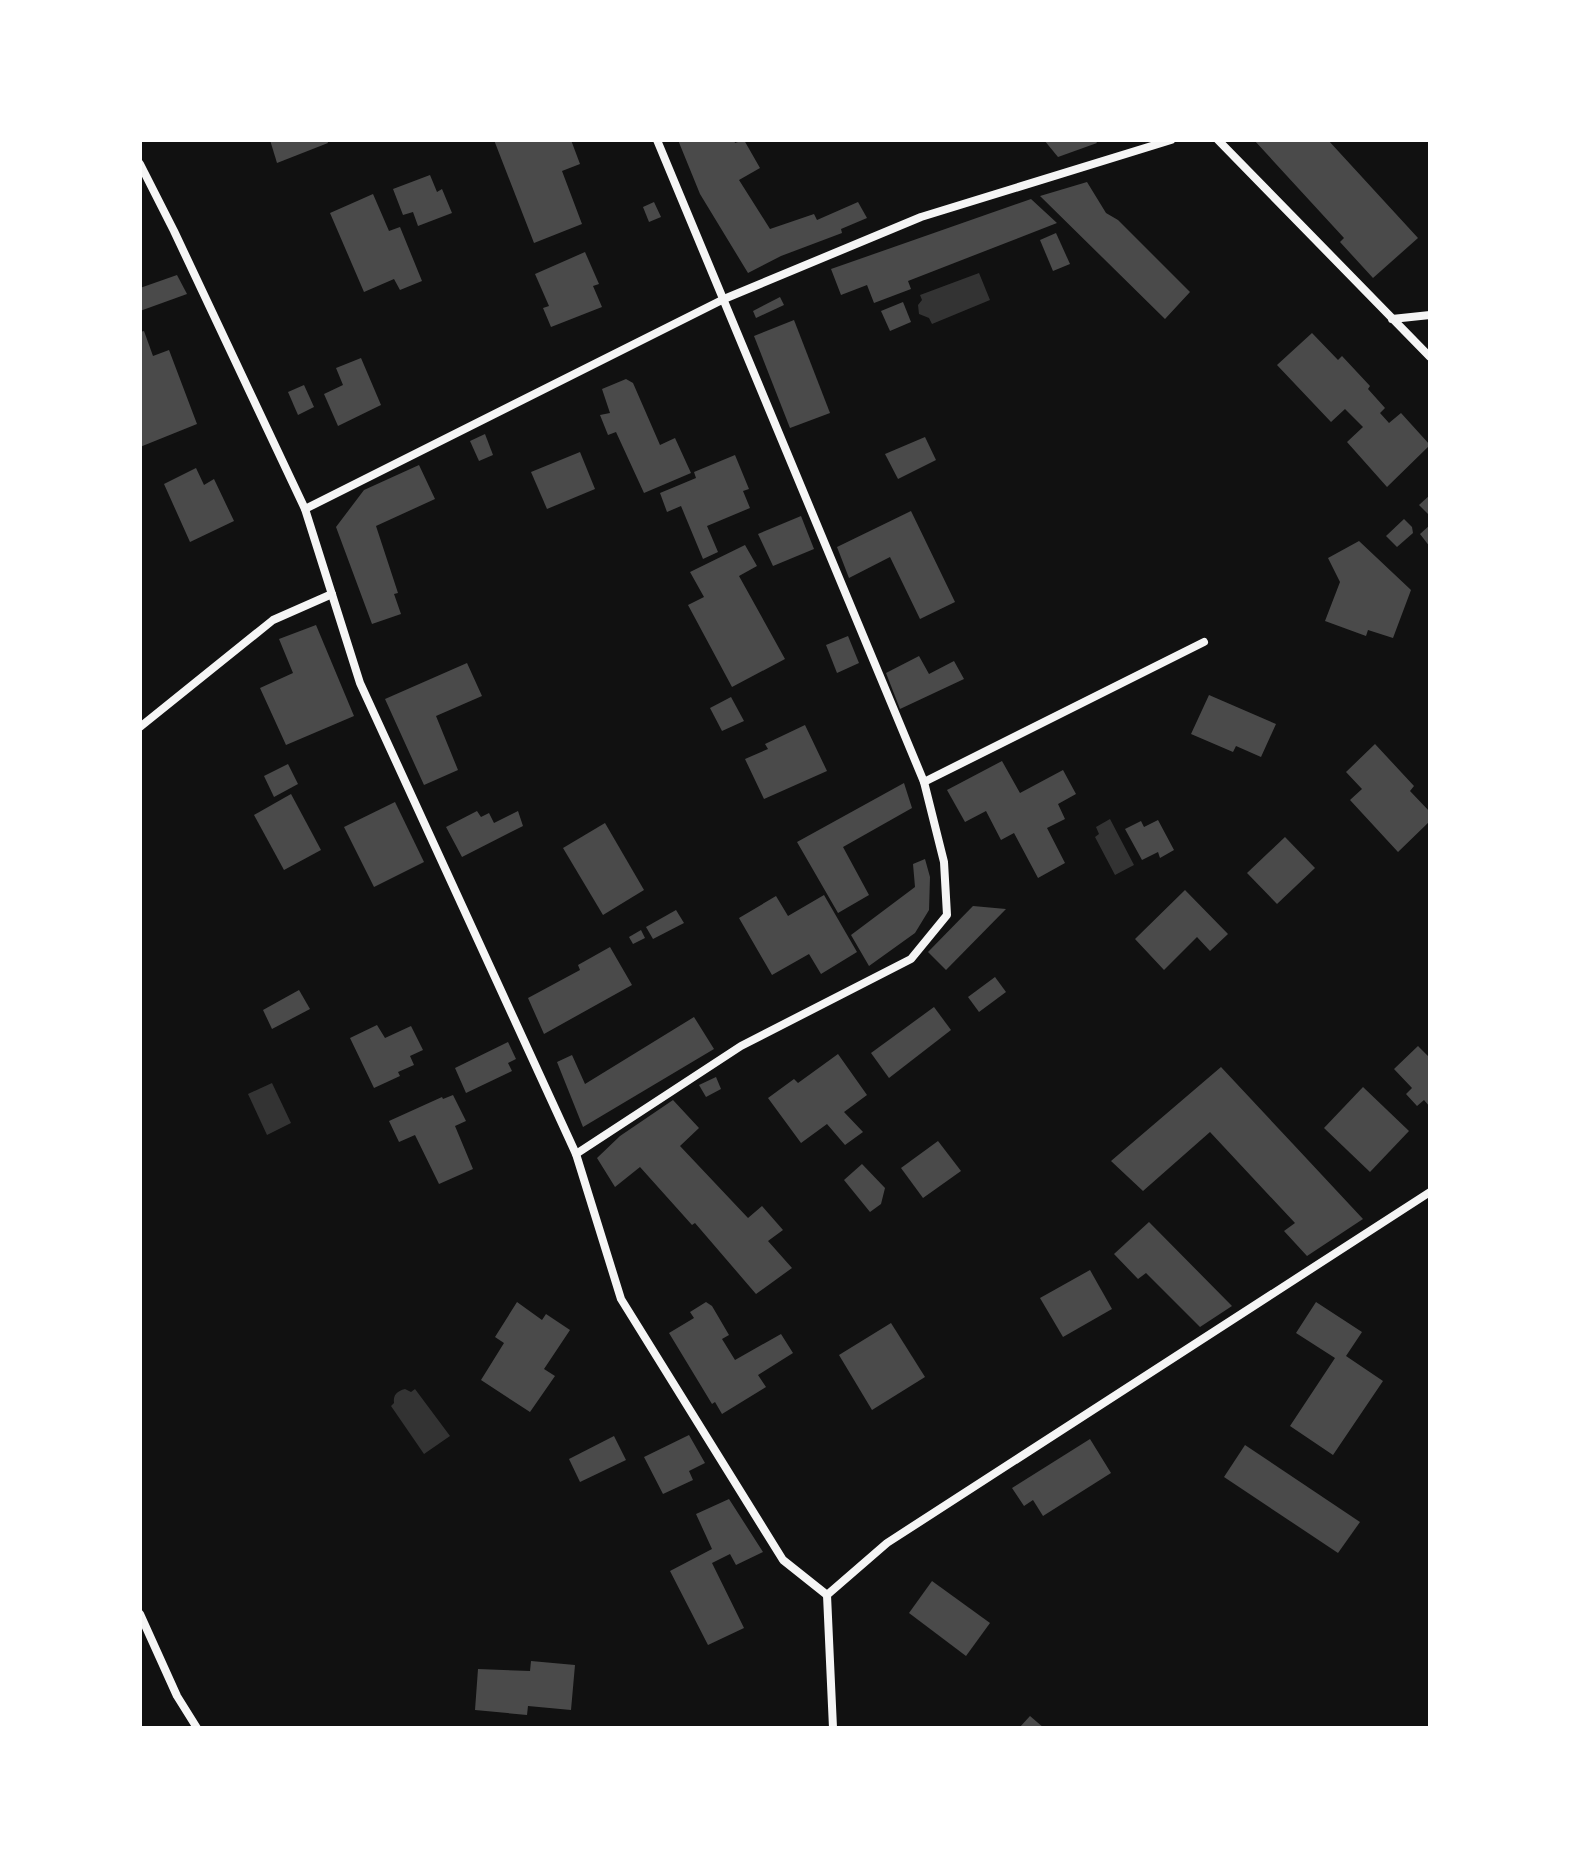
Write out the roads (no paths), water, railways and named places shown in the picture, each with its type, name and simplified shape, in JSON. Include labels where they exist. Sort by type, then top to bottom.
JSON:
[{"type":"street","points":[[576,1154],[741,1046],[911,959],[947,915],[944,862],[924,782],[657,140]]},
{"type":"street","points":[[305,509],[724,299],[921,217],[1171,140]]},
{"type":"street","points":[[1218,140],[1430,357]]},
{"type":"street","points":[[140,164],[305,509],[360,683],[576,1154],[621,1299],[783,1560],[827,1595],[833,1728]]},
{"type":"street","points":[[1392,319],[1430,315]]},
{"type":"street","points":[[140,727],[273,620],[332,594]]},
{"type":"street","points":[[924,782],[1204,642]]},
{"type":"street","points":[[827,1595],[887,1543],[1430,1192]]},
{"type":"street","points":[[140,1614],[177,1696],[197,1728]]}]
